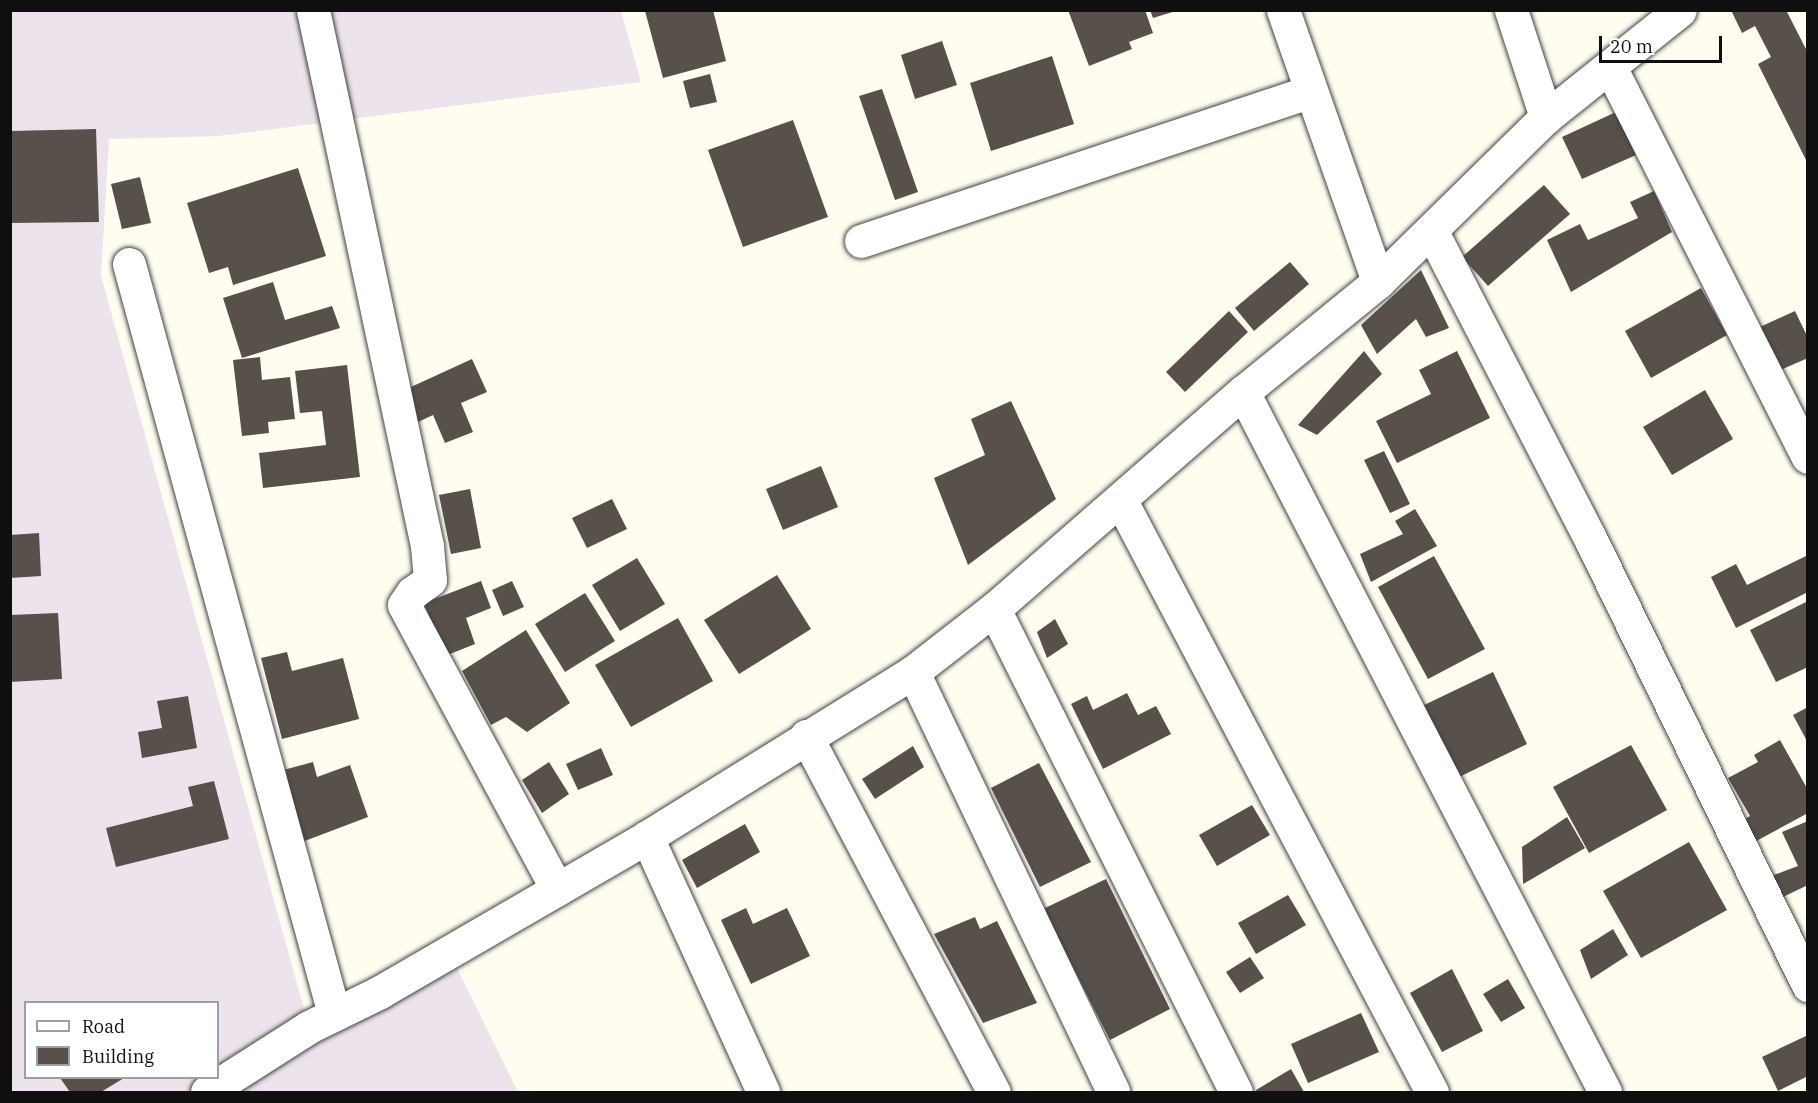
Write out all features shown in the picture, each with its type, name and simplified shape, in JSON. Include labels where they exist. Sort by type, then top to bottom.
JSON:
[{"type":"street","points":[[313,10],[427,546],[430,580],[412,593],[404,605],[557,890]]},
{"type":"street","points":[[1283,10],[1378,282]]},
{"type":"street","points":[[1511,10],[1546,117]]},
{"type":"street","points":[[207,1092],[334,1014],[557,890],[913,672],[994,609],[1243,392],[1378,282],[1432,232],[1546,117],[1680,10]]},
{"type":"street","points":[[1610,67],[1808,457]]},
{"type":"street","points":[[861,241],[1311,91]]},
{"type":"street","points":[[1432,232],[1589,536],[1808,985]]},
{"type":"street","points":[[129,264],[334,1014]]},
{"type":"street","points":[[1243,392],[1605,1092]]},
{"type":"street","points":[[1120,501],[1432,1092]]},
{"type":"street","points":[[994,609],[1236,1092]]},
{"type":"street","points":[[913,672],[1113,1092]]},
{"type":"street","points":[[806,736],[994,1092]]},
{"type":"street","points":[[646,837],[763,1092]]},
{"type":"shaded area","points":[[10,11],[621,11],[641,82],[219,136],[109,139],[101,276],[309,1027],[449,952],[518,1092],[11,1092]]},
{"type":"building","points":[[713,10],[726,61],[663,78],[645,11]]},
{"type":"building","points":[[1068,10],[1145,10],[1153,33],[1129,42],[1132,49],[1089,66]]},
{"type":"building","points":[[1150,10],[1176,10],[1176,11],[1153,18]]},
{"type":"building","points":[[1731,10],[1786,10],[1808,53],[1808,164],[1758,64],[1771,57],[1755,26],[1742,33]]},
{"type":"building","points":[[942,41],[957,85],[915,99],[901,55]]},
{"type":"building","points":[[1052,56],[1074,124],[991,151],[970,83]]},
{"type":"building","points":[[710,74],[717,102],[690,108],[683,81]]},
{"type":"building","points":[[882,89],[918,192],[895,200],[859,96]]},
{"type":"building","points":[[1616,112],[1636,155],[1582,179],[1562,137]]},
{"type":"building","points":[[793,120],[828,217],[743,247],[708,150]]},
{"type":"building","points":[[96,129],[99,222],[10,223],[10,131]]},
{"type":"building","points":[[298,168],[326,256],[233,285],[228,267],[209,273],[187,203]]},
{"type":"building","points":[[140,177],[151,223],[122,229],[111,184]]},
{"type":"building","points":[[1544,185],[1570,214],[1488,286],[1462,257]]},
{"type":"building","points":[[1654,191],[1672,232],[1571,292],[1547,240],[1580,224],[1588,240],[1638,218],[1630,202]]},
{"type":"building","points":[[1290,262],[1309,284],[1254,331],[1235,308]]},
{"type":"building","points":[[1421,270],[1449,328],[1426,337],[1416,319],[1377,354],[1361,325]]},
{"type":"building","points":[[273,282],[285,320],[332,306],[340,328],[242,358],[223,298]]},
{"type":"building","points":[[1701,288],[1727,335],[1651,378],[1625,331]]},
{"type":"building","points":[[1229,311],[1248,332],[1185,392],[1166,372]]},
{"type":"building","points":[[1795,311],[1808,338],[1808,358],[1769,375],[1749,332]]},
{"type":"building","points":[[1364,351],[1382,374],[1317,435],[1298,425]]},
{"type":"building","points":[[1457,351],[1490,418],[1397,463],[1376,421],[1431,394],[1419,370]]},
{"type":"building","points":[[260,357],[262,380],[290,377],[295,419],[268,422],[269,433],[242,436],[233,360]]},
{"type":"building","points":[[472,359],[487,392],[461,403],[473,432],[445,443],[433,415],[416,423],[400,392]]},
{"type":"building","points":[[347,365],[360,477],[263,488],[259,453],[326,445],[322,411],[300,413],[295,371]]},
{"type":"building","points":[[1705,390],[1733,439],[1672,475],[1643,427]]},
{"type":"building","points":[[1011,401],[1056,499],[968,565],[934,478],[985,455],[971,419]]},
{"type":"building","points":[[1384,451],[1410,504],[1390,513],[1364,460]]},
{"type":"building","points":[[821,466],[838,507],[783,530],[766,489]]},
{"type":"building","points":[[470,489],[481,548],[451,554],[439,495]]},
{"type":"building","points":[[612,499],[627,529],[587,548],[572,518]]},
{"type":"building","points":[[1415,509],[1437,546],[1371,582],[1360,554],[1403,534],[1395,521]]},
{"type":"building","points":[[39,533],[41,576],[10,578],[10,535]]},
{"type":"building","points":[[1808,555],[1808,592],[1736,628],[1711,577],[1736,564],[1747,585]]},
{"type":"building","points":[[1434,556],[1485,649],[1428,679],[1378,587]]},
{"type":"building","points":[[637,558],[665,604],[620,631],[592,585]]},
{"type":"building","points":[[777,575],[811,629],[739,674],[704,620]]},
{"type":"building","points":[[481,581],[491,608],[466,618],[475,644],[445,656],[424,603]]},
{"type":"building","points":[[512,581],[524,607],[503,616],[492,590]]},
{"type":"building","points":[[585,593],[615,641],[565,672],[535,624]]},
{"type":"building","points":[[1808,601],[1808,667],[1776,682],[1750,630]]},
{"type":"building","points":[[58,613],[62,679],[10,682],[10,615]]},
{"type":"building","points":[[678,618],[713,681],[631,727],[595,665]]},
{"type":"building","points":[[1055,619],[1068,644],[1047,658],[1037,632]]},
{"type":"building","points":[[526,630],[570,703],[527,732],[506,717],[491,725],[462,671]]},
{"type":"building","points":[[287,652],[292,671],[343,658],[359,719],[282,739],[261,658]]},
{"type":"building","points":[[1493,672],[1527,744],[1455,779],[1420,707]]},
{"type":"building","points":[[1127,693],[1138,715],[1156,706],[1171,734],[1103,769],[1071,704],[1087,696],[1093,710]]},
{"type":"building","points":[[188,696],[197,748],[142,758],[138,732],[162,728],[157,701]]},
{"type":"building","points":[[1808,707],[1808,743],[1793,715]]},
{"type":"building","points":[[1780,740],[1808,790],[1808,813],[1747,846],[1735,825],[1750,816],[1728,778],[1758,762],[1754,755]]},
{"type":"building","points":[[1631,745],[1667,810],[1589,853],[1553,787]]},
{"type":"building","points":[[913,746],[924,767],[875,799],[862,779]]},
{"type":"building","points":[[601,748],[613,775],[578,790],[566,764]]},
{"type":"building","points":[[313,762],[317,777],[350,765],[368,817],[302,842],[276,772]]},
{"type":"building","points":[[549,762],[569,794],[542,813],[522,780]]},
{"type":"building","points":[[1039,763],[1091,862],[1040,887],[991,788]]},
{"type":"building","points":[[214,781],[229,839],[116,867],[106,828],[193,806],[188,787]]},
{"type":"building","points":[[1252,805],[1270,835],[1217,866],[1199,835]]},
{"type":"building","points":[[1567,817],[1585,848],[1523,884],[1522,847]]},
{"type":"building","points":[[1808,821],[1808,885],[1783,897],[1771,876],[1798,866],[1782,832]]},
{"type":"building","points":[[745,824],[760,852],[697,888],[682,860]]},
{"type":"building","points":[[1689,842],[1727,910],[1641,958],[1603,891]]},
{"type":"building","points":[[1106,879],[1170,1009],[1110,1040],[1043,909]]},
{"type":"building","points":[[1288,895],[1306,925],[1256,954],[1238,923]]},
{"type":"building","points":[[746,908],[753,924],[787,908],[810,956],[751,984],[721,920]]},
{"type":"building","points":[[975,917],[980,929],[997,921],[1037,1003],[983,1023],[934,934]]},
{"type":"building","points":[[1613,929],[1628,955],[1591,979],[1580,950]]},
{"type":"building","points":[[1250,957],[1264,978],[1240,993],[1226,972]]},
{"type":"building","points":[[1452,969],[1483,1031],[1442,1052],[1410,993]]},
{"type":"building","points":[[1508,979],[1525,1008],[1501,1022],[1483,994]]},
{"type":"building","points":[[1361,1013],[1379,1052],[1308,1083],[1291,1044]]},
{"type":"building","points":[[1808,1035],[1808,1076],[1778,1091],[1762,1057]]},
{"type":"building","points":[[1291,1069],[1304,1092],[1257,1092],[1256,1090]]},
{"type":"building","points":[[61,1079],[122,1079],[101,1092],[70,1092]]}]
